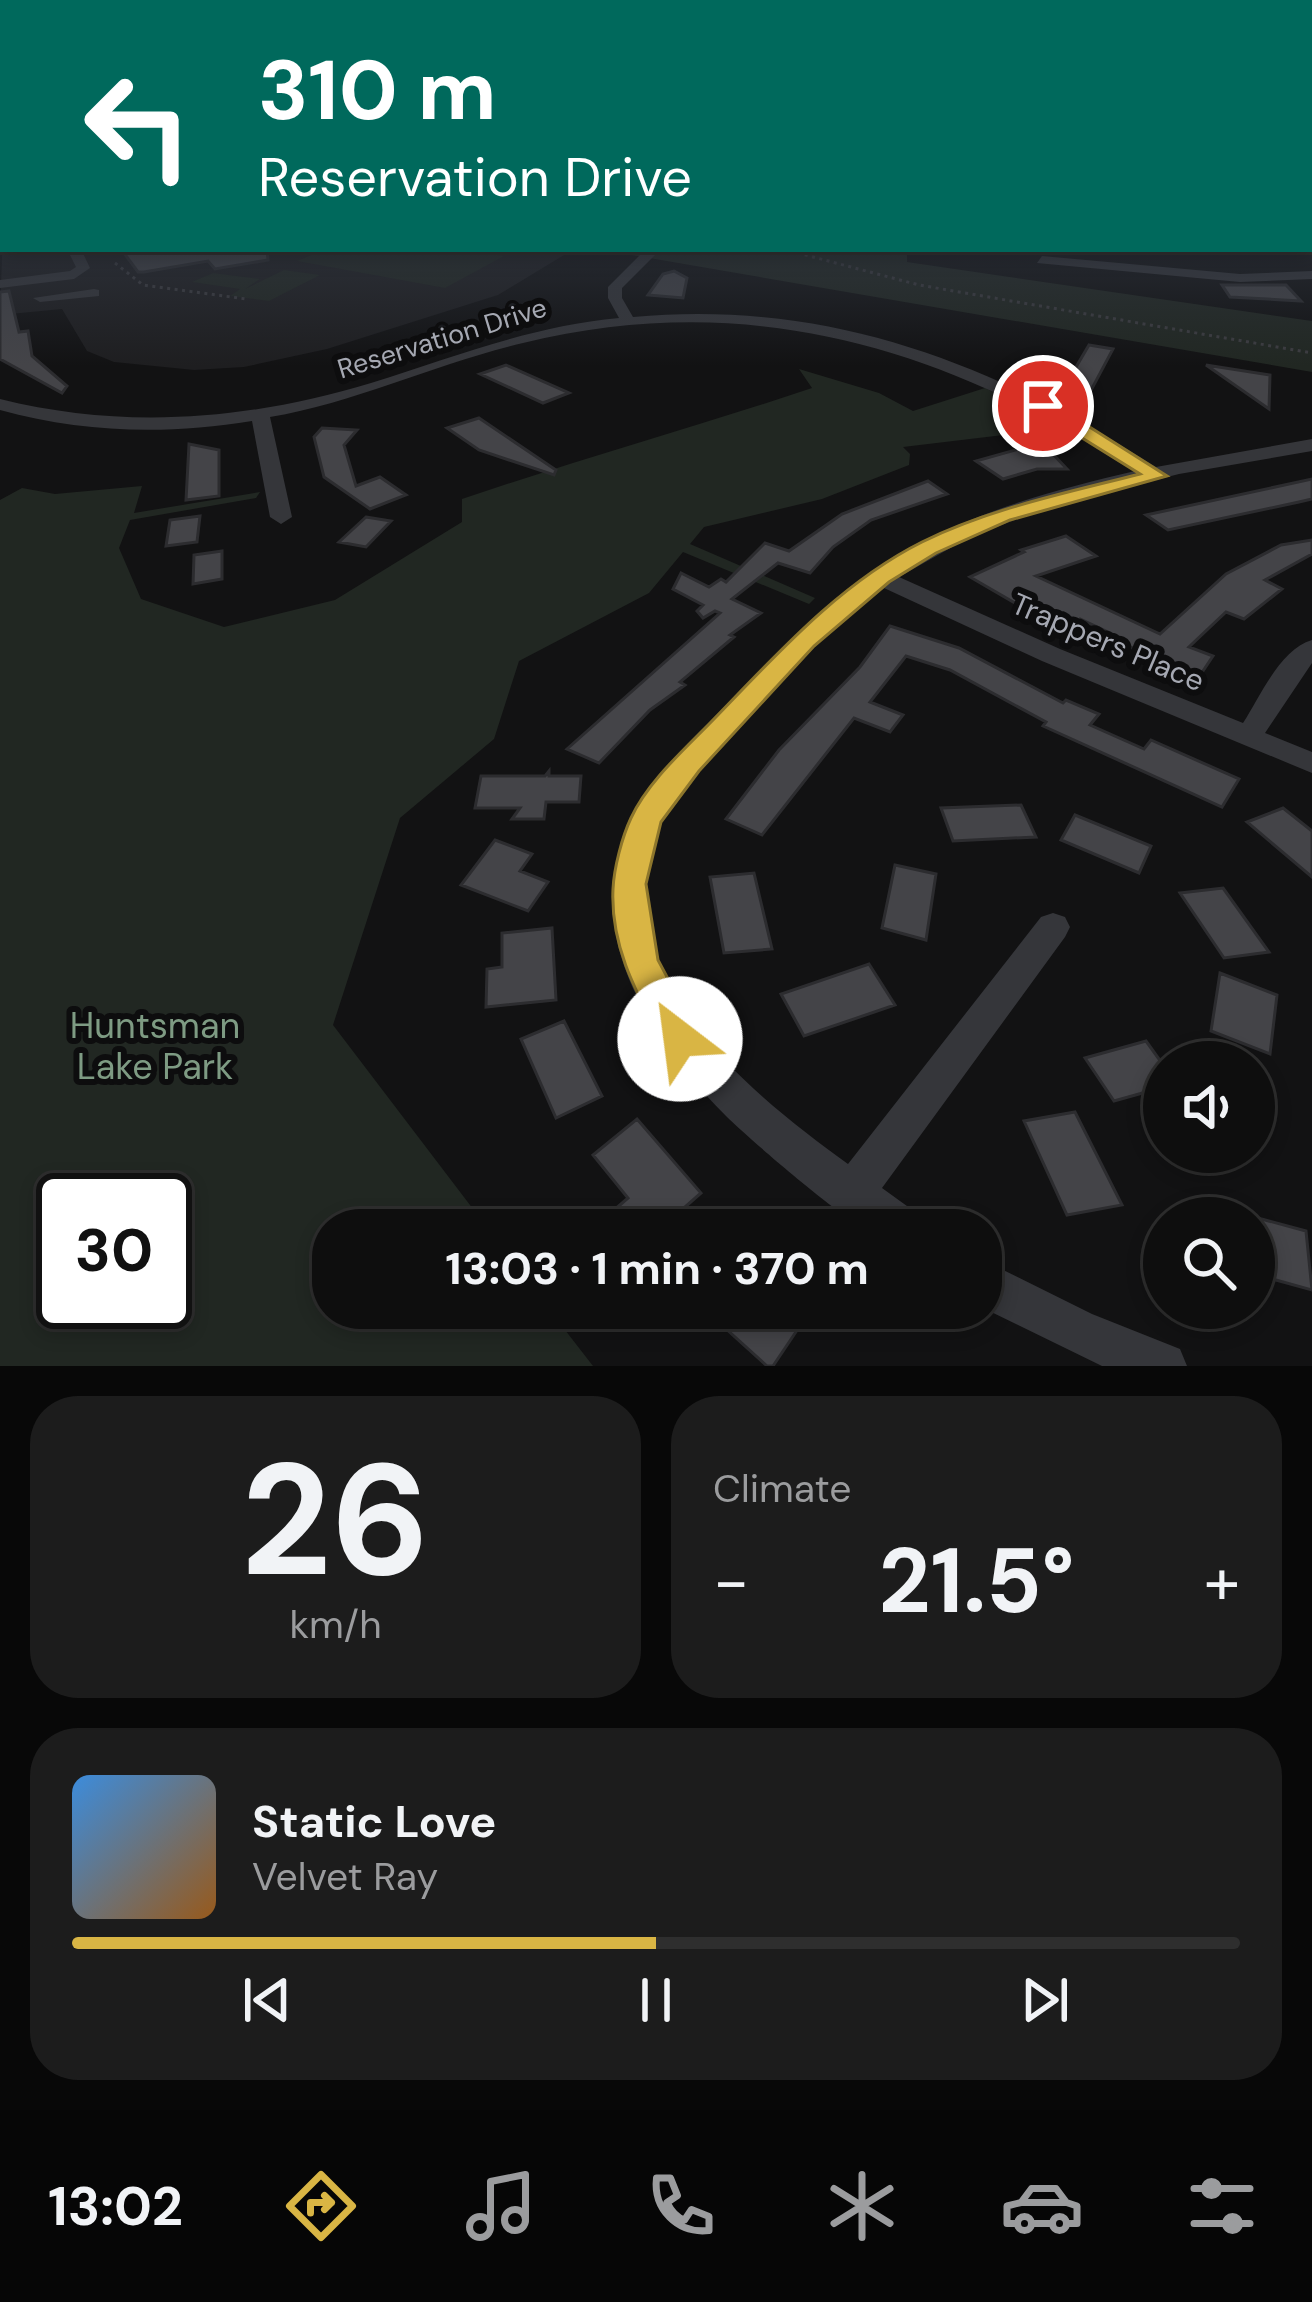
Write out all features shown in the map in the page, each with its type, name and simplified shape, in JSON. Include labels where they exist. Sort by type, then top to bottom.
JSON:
[{"type":"street","points":[[0,284],[75,274],[83,268],[75,252]]},
{"type":"street","points":[[628,321],[615,298],[615,287],[651,252]]},
{"type":"street","points":[[1177,253],[1177,272]]},
{"type":"street","points":[[1042,260],[1240,278],[1308,278]]},
{"type":"street","points":[[23,300],[94,293]]},
{"type":"street","name":"Reservation Drive","points":[[0,404],[60,418],[119,422],[260,413],[347,395],[523,338],[628,321],[762,322],[908,351],[1022,395],[1157,476]]},
{"type":"street","points":[[260,413],[281,517]]},
{"type":"street","points":[[875,1209],[762,1122],[680,1039],[640,962],[629,884],[636,846],[660,796],[805,640],[880,577],[928,548],[1002,516],[1157,476],[1312,445]]},
{"type":"street","name":"Trappers Place","points":[[880,577],[1051,655],[1312,763]]},
{"type":"street","points":[[1249,736],[1289,672],[1312,648]]},
{"type":"street","points":[[853,1192],[1053,927]]},
{"type":"street","points":[[1002,1293],[1078,1333],[1163,1366]]},
{"type":"path","points":[[799,252],[856,263],[922,289],[968,292],[1312,353]]},
{"type":"path","points":[[115,263],[143,285],[246,299]]},
{"type":"shaded area","points":[[2,252],[569,252],[498,295],[327,349],[244,367],[194,370],[114,362],[87,351],[62,309],[0,315]]},
{"type":"green space","points":[[319,252],[504,256],[445,288],[297,261]]},
{"type":"green space","points":[[614,252],[907,252],[907,262],[1312,321],[1312,372]]},
{"type":"green space","points":[[284,270],[320,275],[269,301],[230,296],[240,289],[192,282],[213,273],[260,279],[245,289]]},
{"type":"green space","name":"Huntsman Lake Park","points":[[799,369],[879,393],[913,411],[985,388],[1063,428],[903,447],[910,454],[909,465],[822,499],[704,527],[690,544],[815,598],[809,604],[683,552],[649,593],[519,661],[494,739],[400,818],[333,1025],[473,1209],[312,1209],[312,1329],[564,1329],[593,1366],[0,1366],[0,500],[22,488],[55,494],[142,486],[134,513],[260,492],[256,498],[130,520],[119,548],[141,599],[224,627],[335,600],[462,522],[462,499],[812,388]]},
{"type":"building","points":[[123,252],[267,252],[268,260],[215,269],[208,261],[138,272]]},
{"type":"building","points":[[674,271],[687,278],[683,298],[648,295],[663,274]]},
{"type":"building","points":[[1222,285],[1286,285],[1301,301],[1230,297]]},
{"type":"building","points":[[9,291],[19,332],[28,331],[32,356],[67,386],[62,393],[0,359],[0,292]]},
{"type":"building","points":[[1089,345],[1113,349],[1088,396],[1066,384]]},
{"type":"building","points":[[506,365],[569,393],[543,403],[480,374]]},
{"type":"building","points":[[1206,365],[1270,375],[1269,409]]},
{"type":"building","points":[[479,418],[556,470],[554,475],[479,450],[447,428]]},
{"type":"building","points":[[322,428],[357,430],[344,445],[356,486],[380,477],[406,495],[370,509],[324,477],[314,437]]},
{"type":"building","points":[[1037,437],[1067,469],[1037,469],[1003,479],[976,461],[1019,449],[1010,439]]},
{"type":"building","points":[[189,444],[219,450],[219,496],[186,500]]},
{"type":"building","points":[[1312,479],[1312,499],[1299,502],[1168,530],[1146,515]]},
{"type":"building","points":[[928,481],[947,494],[871,520],[833,547],[810,573],[778,563],[732,599],[761,613],[730,635],[734,637],[680,682],[685,685],[650,710],[599,763],[567,749],[720,613],[703,618],[697,611],[703,605],[673,589],[681,573],[709,587],[721,579],[726,582],[765,543],[789,551],[842,514]]},
{"type":"building","points":[[200,516],[197,542],[166,546],[170,520]]},
{"type":"building","points":[[366,517],[391,521],[366,547],[339,542]]},
{"type":"building","points":[[1066,536],[1096,556],[1036,576],[1160,634],[1226,574],[1281,545],[1312,540],[1312,554],[1265,580],[1282,589],[1244,619],[1226,612],[1189,647],[1213,656],[1201,674],[1122,644],[1125,640],[1080,619],[1070,626],[1020,601],[1015,603],[970,577],[1024,552],[1021,550]]},
{"type":"building","points":[[222,551],[222,579],[193,584],[194,555]]},
{"type":"building","points":[[890,626],[959,648],[1063,703],[1066,700],[1099,714],[1090,725],[1144,749],[1151,740],[1239,779],[1222,807],[1043,726],[1046,722],[950,670],[906,656],[870,702],[903,715],[890,732],[854,718],[762,835],[726,819],[779,750],[860,667]]},
{"type":"building","points":[[549,771],[549,776],[581,776],[579,802],[546,802],[544,819],[512,819],[520,808],[475,808],[481,776],[545,776]]},
{"type":"building","points":[[1021,805],[1036,837],[953,841],[941,808]]},
{"type":"building","points":[[1283,808],[1312,831],[1312,877],[1247,822]]},
{"type":"building","points":[[1075,815],[1151,846],[1139,873],[1061,840]]},
{"type":"building","points":[[495,840],[532,854],[520,871],[548,882],[528,911],[461,885]]},
{"type":"building","points":[[895,865],[936,874],[926,940],[882,928]]},
{"type":"building","points":[[754,873],[772,949],[724,953],[710,877]]},
{"type":"building","points":[[1223,888],[1269,952],[1224,958],[1180,893]]},
{"type":"building","points":[[552,928],[556,1000],[486,1007],[487,969],[502,967],[502,933]]},
{"type":"building","points":[[869,964],[895,1005],[804,1036],[781,994]]},
{"type":"building","points":[[1220,973],[1277,995],[1272,1041],[1237,1041],[1211,1031]]},
{"type":"building","points":[[564,1021],[602,1096],[556,1118],[521,1039]]},
{"type":"building","points":[[1143,1042],[1143,1093],[1114,1101],[1085,1058]]},
{"type":"building","points":[[1075,1112],[1122,1205],[1067,1215],[1024,1121]]},
{"type":"building","points":[[637,1119],[701,1193],[683,1209],[615,1209],[628,1198],[593,1155]]},
{"type":"building","points":[[1275,1223],[1306,1231],[1312,1290],[1275,1280]]},
{"type":"building","points":[[726,1329],[798,1329],[773,1366],[767,1366]]},
{"type":"route","points":[[680,1039],[659,1005],[634,943],[629,884],[646,820],[688,764],[805,640],[880,577],[928,548],[1002,516],[1157,476],[1043,406]]}]
